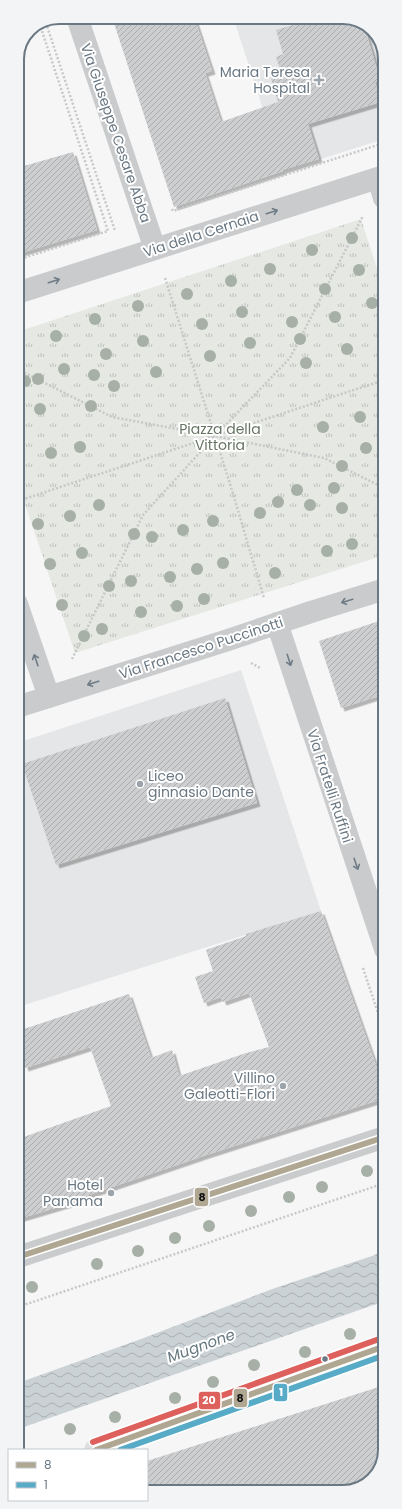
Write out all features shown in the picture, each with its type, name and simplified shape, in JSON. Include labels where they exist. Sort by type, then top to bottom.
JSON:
[{"type":"main road","points":[[99,1449],[378,1349]]},
{"type":"street","name":"Via Giuseppe Cesare Abba","points":[[78,24],[155,249]]},
{"type":"street","name":"Via della Cernaia","points":[[24,291],[155,249],[378,185]]},
{"type":"street","name":"Via Francesco Puccinotti","points":[[24,705],[378,591]]},
{"type":"street","name":"Via Fratelli Ruffini","points":[[276,623],[378,928]]},
{"type":"street","points":[[24,624],[49,697]]},
{"type":"street","points":[[24,1255],[378,1139]]},
{"type":"path","points":[[47,27],[114,229]]},
{"type":"path","points":[[24,258],[108,231],[41,29]]},
{"type":"path","points":[[173,211],[378,145]]},
{"type":"path","points":[[71,661],[143,515],[215,436],[290,358],[365,212]]},
{"type":"path","points":[[165,278],[215,436],[264,600]]},
{"type":"path","points":[[24,373],[112,417],[324,458],[378,485]]},
{"type":"path","points":[[24,499],[378,382]]},
{"type":"path","points":[[24,1305],[378,1185]]},
{"type":"shaded area","name":"Maria Teresa Hospital","points":[[235,24],[345,24],[362,30],[371,38],[377,52],[378,141],[283,171]]},
{"type":"shaded area","points":[[241,670],[321,911],[24,1005],[24,741]]},
{"type":"green space","name":"Piazza della Vittoria","points":[[361,219],[378,271],[378,557],[75,653],[24,501],[24,330]]},
{"type":"water","name":"Mugnone","points":[[378,1253],[378,1303],[24,1427],[24,1381],[141,1339],[275,1288]]},
{"type":"building","points":[[114,24],[196,24],[212,71],[205,73],[221,122],[278,102],[270,75],[281,72],[276,57],[283,54],[276,30],[296,24],[345,24],[356,27],[366,33],[378,73],[378,81],[375,82],[378,92],[378,103],[308,124],[319,159],[174,207]]},
{"type":"building","points":[[73,152],[97,230],[24,252],[24,166]]},
{"type":"building","points":[[378,621],[378,696],[341,708],[319,641]]},
{"type":"building","name":"Liceo ginnasio Dante","points":[[225,698],[257,803],[56,865],[24,770],[24,763]]},
{"type":"building","points":[[321,911],[378,1071],[378,1100],[206,1155],[71,1201],[72,1203],[24,1217],[24,1137],[111,1106],[90,1047],[25,1068],[24,1029],[129,994],[151,1058],[172,1050],[179,1076],[246,1053],[269,1047],[249,993],[223,1002],[221,997],[204,1003],[195,977],[213,971],[206,950],[246,936],[246,934]]},
{"type":"building","points":[[378,1387],[378,1454],[376,1461],[369,1473],[364,1478],[350,1484],[148,1485],[148,1461]]},
{"type":"transit line","name":"8","points":[[24,1255],[378,1139]]},
{"type":"transit line","name":"20","points":[[93,1442],[378,1339]]},
{"type":"transit line","name":"8","points":[[99,1449],[378,1349]]},
{"type":"transit line","name":"1","points":[[123,1449],[378,1358]]},
{"type":"place","name":"Maria Teresa Hospital","points":[[319,80]]},
{"type":"place","name":"Liceo ginnasio Dante","points":[[140,784]]},
{"type":"place","name":"Villino Galeotti-Flori","points":[[283,1086]]},
{"type":"place","name":"Hotel Panama","points":[[111,1193]]}]
